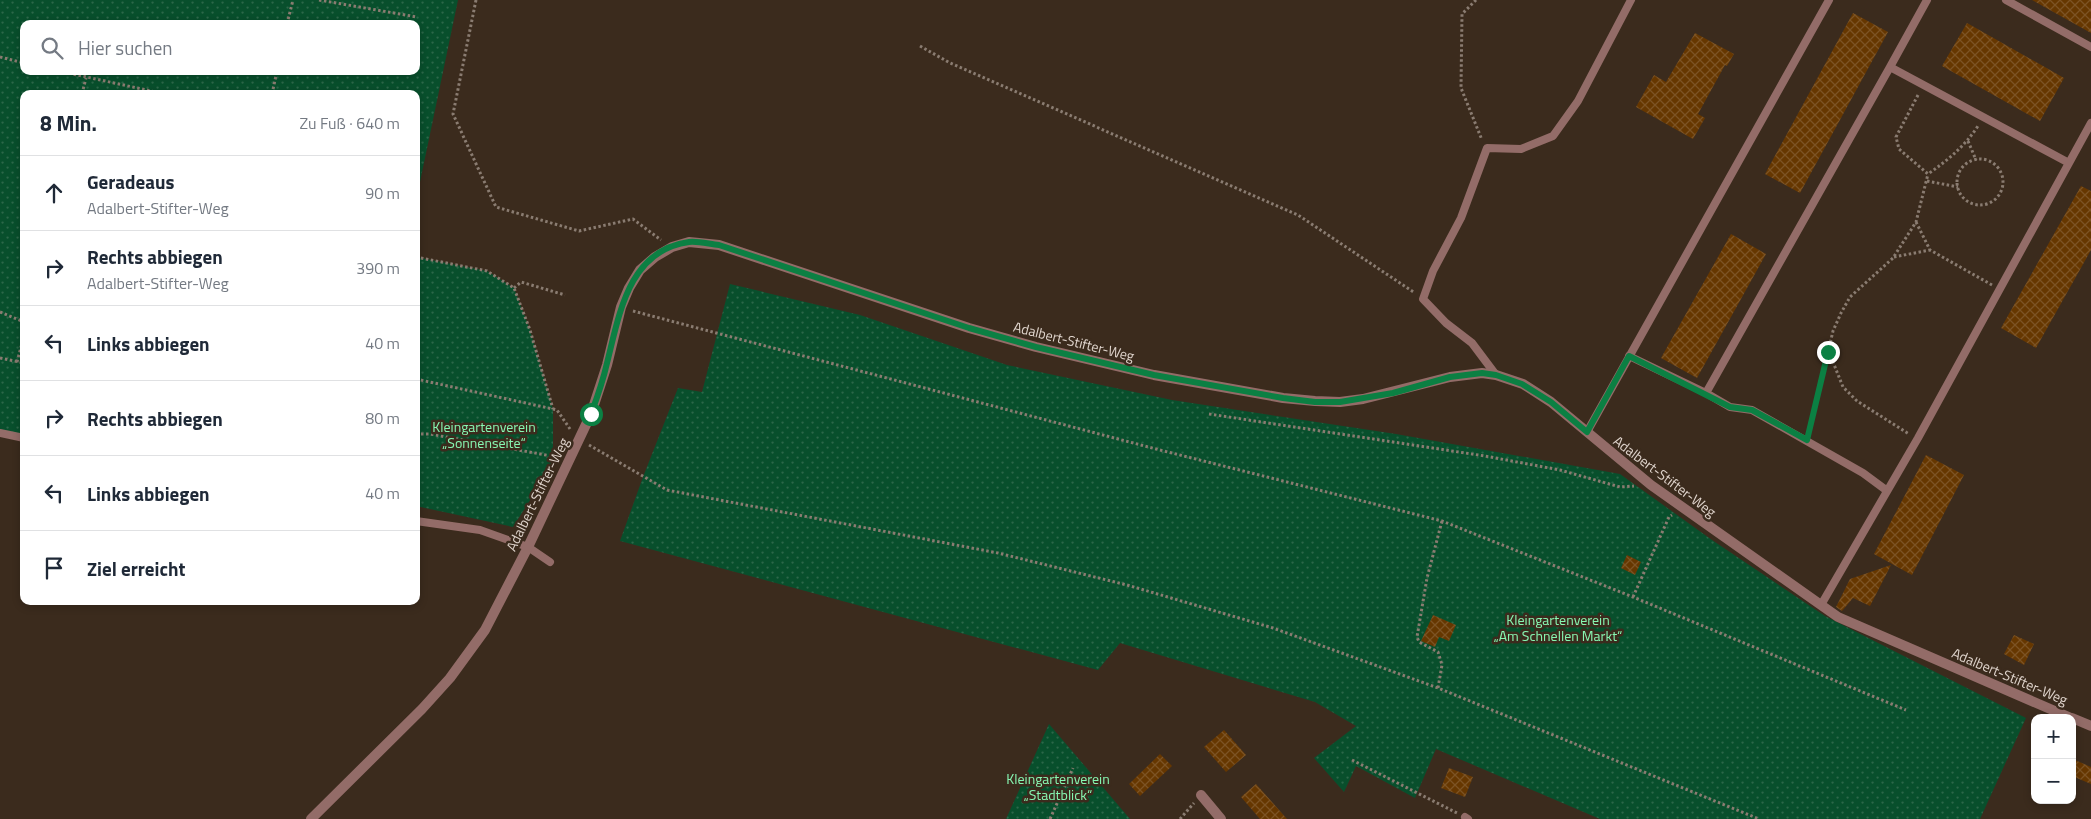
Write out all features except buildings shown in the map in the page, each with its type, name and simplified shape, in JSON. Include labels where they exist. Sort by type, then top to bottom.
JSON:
[{"type":"street","name":"Adalbert-Stifter-Weg","points":[[311,819],[422,709],[450,678],[485,630],[570,460],[576,436],[591,414],[600,390],[621,307],[629,288],[640,270],[654,257],[672,247],[689,242],[719,245],[969,328],[1036,347],[1154,375],[1283,398],[1315,402],[1340,402],[1393,393],[1450,377],[1482,373],[1496,375],[1522,384],[1544,397],[1651,485],[1838,618],[2063,714]]},
{"type":"street","name":"Adalbert-Stifter-Weg","points":[[2076,720],[2091,726]]},
{"type":"street","points":[[1201,795],[1221,819]]},
{"type":"lane","points":[[1496,375],[1472,342],[1446,323],[1424,299],[1433,271],[1461,218],[1487,148],[1521,149],[1553,136],[1578,101],[1630,0]]},
{"type":"lane","points":[[1587,432],[1829,0]]},
{"type":"lane","points":[[1706,393],[1926,0]]},
{"type":"lane","points":[[2006,0],[2091,47]]},
{"type":"lane","points":[[1890,67],[2069,163]]},
{"type":"lane","points":[[1821,605],[1886,490],[1918,438],[2091,122]]},
{"type":"lane","points":[[1629,356],[1706,393],[1730,407],[1752,410],[1863,473],[1886,490]]},
{"type":"lane","points":[[0,433],[20,437]]},
{"type":"lane","points":[[420,522],[480,530],[528,547],[550,562]]},
{"type":"path","points":[[288,20],[293,0]]},
{"type":"path","points":[[319,0],[417,17]]},
{"type":"path","points":[[476,0],[453,114],[496,207],[579,231],[633,219],[672,247]]},
{"type":"path","points":[[1476,0],[1462,14],[1461,88],[1478,134],[1487,148]]},
{"type":"path","points":[[920,46],[950,63],[1298,214],[1424,299]]},
{"type":"path","points":[[0,57],[20,62]]},
{"type":"path","points":[[74,75],[145,90]]},
{"type":"path","points":[[273,90],[276,75]]},
{"type":"path","points":[[83,90],[86,78]]},
{"type":"path","points":[[1923,84],[1896,137],[1899,149],[1928,174]]},
{"type":"path","points":[[1807,440],[1833,331],[1841,312],[1850,297],[1894,258],[1916,222],[1928,174],[1952,157],[1968,141],[1984,117]]},
{"type":"path","points":[[1968,141],[1976,160]]},
{"type":"path","points":[[1976,160],[1991,162],[2001,173],[2003,180],[1999,195],[1987,204],[1980,205],[1966,200],[1958,187],[1959,173],[1963,167],[1976,160]]},
{"type":"path","points":[[1926,181],[1958,187]]},
{"type":"path","points":[[1916,222],[1930,250],[1999,289]]},
{"type":"path","points":[[1894,258],[1930,250]]},
{"type":"path","points":[[420,257],[487,271],[514,288],[530,330],[553,408]]},
{"type":"path","points":[[514,288],[522,282],[565,295]]},
{"type":"path","points":[[621,307],[705,331],[1146,446],[1442,521],[1633,597],[1906,710]]},
{"type":"path","points":[[0,312],[20,320]]},
{"type":"path","points":[[17,362],[20,351]]},
{"type":"path","points":[[1828,352],[1843,387],[1857,401],[1899,429],[1918,438]]},
{"type":"path","points":[[0,358],[20,362]]},
{"type":"path","points":[[420,380],[553,408],[557,410],[576,436],[667,490],[998,553],[1127,585],[1273,628],[1438,688],[1759,819]]},
{"type":"path","points":[[1209,414],[1560,470],[1620,487],[1651,485]]},
{"type":"path","points":[[420,434],[430,434],[570,460]]},
{"type":"path","points":[[1633,597],[1669,516]]},
{"type":"path","points":[[1438,688],[1442,665],[1438,652],[1419,642],[1417,637],[1427,578],[1442,521]]},
{"type":"path","points":[[1352,760],[1466,818]]},
{"type":"path","points":[[1050,819],[1073,768]]},
{"type":"path","points":[[1180,819],[1201,795]]},
{"type":"green space","points":[[0,0],[458,0],[420,182],[420,90],[20,90],[20,437],[0,433]]},
{"type":"green space","name":"Kleingartenverein „Sonnenseite“","points":[[420,258],[487,271],[514,288],[530,330],[553,409],[553,464],[513,527],[420,507]]},
{"type":"green space","name":"Kleingartenverein „Am Schnellen Markt“","points":[[730,284],[860,315],[1007,365],[1172,400],[1396,434],[1620,474],[1712,540],[1825,616],[2026,718],[1980,819],[1600,819],[1436,749],[1415,798],[1356,766],[1344,792],[1314,758],[1356,726],[1315,702],[1120,643],[1098,670],[620,541],[678,388],[702,392]]},
{"type":"green space","name":"Kleingartenverein „Stadtblick“","points":[[1049,724],[1130,819],[1006,819]]},
{"type":"route","points":[[591,414],[600,390],[621,307],[629,288],[640,270],[654,257],[672,247],[689,242],[719,245],[969,328],[1036,347],[1154,375],[1283,398],[1315,402],[1340,402],[1393,393],[1450,377],[1482,373],[1496,375],[1522,384],[1551,402],[1587,432],[1629,356],[1706,393],[1730,407],[1752,410],[1807,440],[1828,352]]}]
